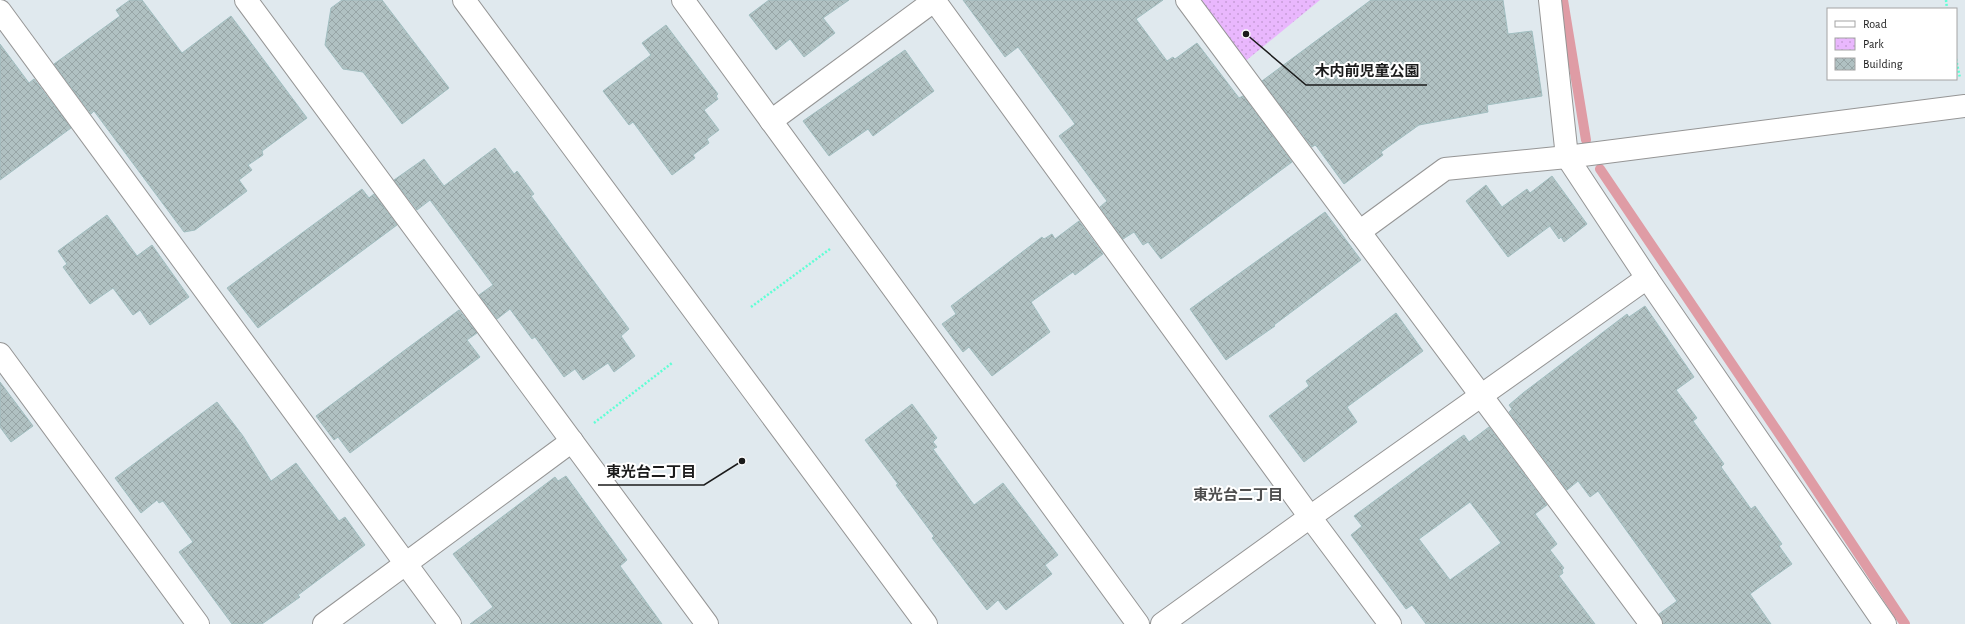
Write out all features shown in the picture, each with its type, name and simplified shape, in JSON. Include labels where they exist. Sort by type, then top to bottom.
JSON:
[{"type":"street","points":[[246,0],[708,624]]},
{"type":"street","points":[[464,0],[926,624]]},
{"type":"street","points":[[683,0],[1138,624]]},
{"type":"street","points":[[771,121],[934,0],[1310,517],[1390,624]]},
{"type":"street","points":[[1187,0],[1651,624]]},
{"type":"street","points":[[1550,0],[1567,157],[1647,278],[1885,624]]},
{"type":"street","points":[[0,11],[450,624]]},
{"type":"street","points":[[1359,232],[1445,169],[1567,157],[1965,106]]},
{"type":"street","points":[[1162,624],[1647,278]]},
{"type":"street","points":[[0,354],[198,624]]},
{"type":"street","points":[[324,624],[572,441]]},
{"type":"path","points":[[751,308],[852,232]]},
{"type":"path","points":[[572,441],[672,363]]},
{"type":"green space","points":[[1187,0],[1320,0],[1237,68]]},
{"type":"building","points":[[130,0],[142,0],[182,53],[231,16],[307,118],[262,151],[263,155],[248,165],[252,170],[239,180],[247,191],[195,230],[184,232],[94,111],[91,114],[54,64],[120,16],[116,10]]},
{"type":"building","points":[[342,0],[382,0],[449,88],[402,124],[363,72],[343,69],[325,45],[331,8]]},
{"type":"building","points":[[769,0],[849,0],[823,18],[835,33],[804,57],[790,39],[776,50],[749,15]]},
{"type":"building","points":[[963,0],[1163,0],[1136,19],[1167,61],[1173,57],[1175,59],[1197,43],[1239,98],[1243,96],[1292,162],[1161,259],[1148,242],[1143,245],[1134,232],[1123,239],[1100,207],[1107,201],[1059,136],[1075,124],[1018,47],[1005,57]]},
{"type":"building","points":[[1371,0],[1503,0],[1508,34],[1532,31],[1542,96],[1487,105],[1488,112],[1419,125],[1381,152],[1383,155],[1344,184],[1317,147],[1315,145],[1312,147],[1262,81]]},
{"type":"building","points":[[666,25],[718,94],[716,96],[718,99],[704,110],[719,130],[707,139],[709,143],[693,155],[695,158],[672,175],[633,122],[629,125],[603,91],[651,55],[642,43]]},
{"type":"building","points":[[0,44],[29,83],[34,79],[71,128],[0,180]]},
{"type":"building","points":[[905,50],[934,91],[873,136],[868,129],[829,156],[803,121]]},
{"type":"building","points":[[495,148],[514,174],[517,171],[534,194],[531,196],[629,329],[621,336],[635,356],[614,372],[608,363],[583,380],[575,369],[564,377],[535,337],[532,339],[510,309],[497,319],[479,295],[493,285],[430,200],[417,210],[394,180],[424,159],[444,186]]},
{"type":"building","points":[[1552,176],[1587,224],[1564,242],[1561,237],[1559,239],[1550,226],[1508,257],[1466,201],[1486,185],[1502,207],[1527,189],[1530,193]]},
{"type":"building","points":[[362,189],[369,198],[374,194],[397,225],[258,328],[227,288]]},
{"type":"building","points":[[1325,212],[1361,260],[1274,325],[1275,326],[1226,360],[1190,309]]},
{"type":"building","points":[[107,215],[137,256],[152,245],[189,297],[150,325],[140,310],[133,315],[113,288],[90,304],[63,267],[67,264],[58,251]]},
{"type":"building","points":[[1079,221],[1103,254],[1075,275],[1073,272],[1031,302],[1050,332],[992,376],[969,347],[963,352],[942,324],[956,314],[951,306],[1042,237],[1044,239],[1052,234],[1055,239]]},
{"type":"building","points":[[1645,306],[1694,377],[1676,390],[1697,418],[1693,421],[1724,464],[1721,467],[1751,509],[1755,506],[1782,544],[1779,546],[1792,564],[1750,594],[1771,624],[1663,624],[1659,614],[1677,601],[1598,491],[1590,497],[1578,481],[1567,490],[1509,412],[1512,409],[1509,405],[1523,393],[1627,314],[1629,317]]},
{"type":"building","points":[[459,310],[477,333],[467,340],[480,357],[350,453],[338,437],[334,440],[316,416]]},
{"type":"building","points":[[1396,313],[1423,351],[1347,407],[1357,422],[1304,462],[1269,416],[1309,386],[1306,381]]},
{"type":"building","points":[[0,382],[33,426],[11,442],[0,427]]},
{"type":"building","points":[[217,402],[243,436],[271,481],[296,463],[339,521],[345,517],[365,545],[298,595],[300,597],[262,624],[232,624],[179,552],[193,542],[163,501],[159,503],[157,500],[141,513],[115,478]]},
{"type":"building","points":[[912,404],[937,438],[933,442],[937,447],[933,449],[974,505],[1003,483],[1058,555],[1045,565],[1052,574],[1006,610],[998,600],[987,610],[932,538],[934,536],[865,440]]},
{"type":"building","points":[[1489,427],[1547,505],[1535,514],[1557,544],[1550,550],[1564,568],[1562,570],[1563,573],[1559,576],[1595,624],[1426,624],[1412,605],[1406,609],[1351,535],[1362,526],[1354,516],[1464,435],[1469,442]],"holes":[[[1470,502],[1501,543],[1450,580],[1419,539]]]},
{"type":"building","points":[[566,476],[627,560],[620,566],[662,624],[470,624],[493,607],[453,554],[555,477],[558,481]]},
{"type":"waterway","points":[[1563,0],[1586,140]]},
{"type":"waterway","points":[[1600,169],[1786,444],[1905,624]]},
{"type":"place","name":"木内前児童公園","points":[[1246,34]]},
{"type":"place","name":"東光台二丁目","points":[[742,461]]},
{"type":"district","name":"東光台二丁目","points":[[1238,495]]}]
